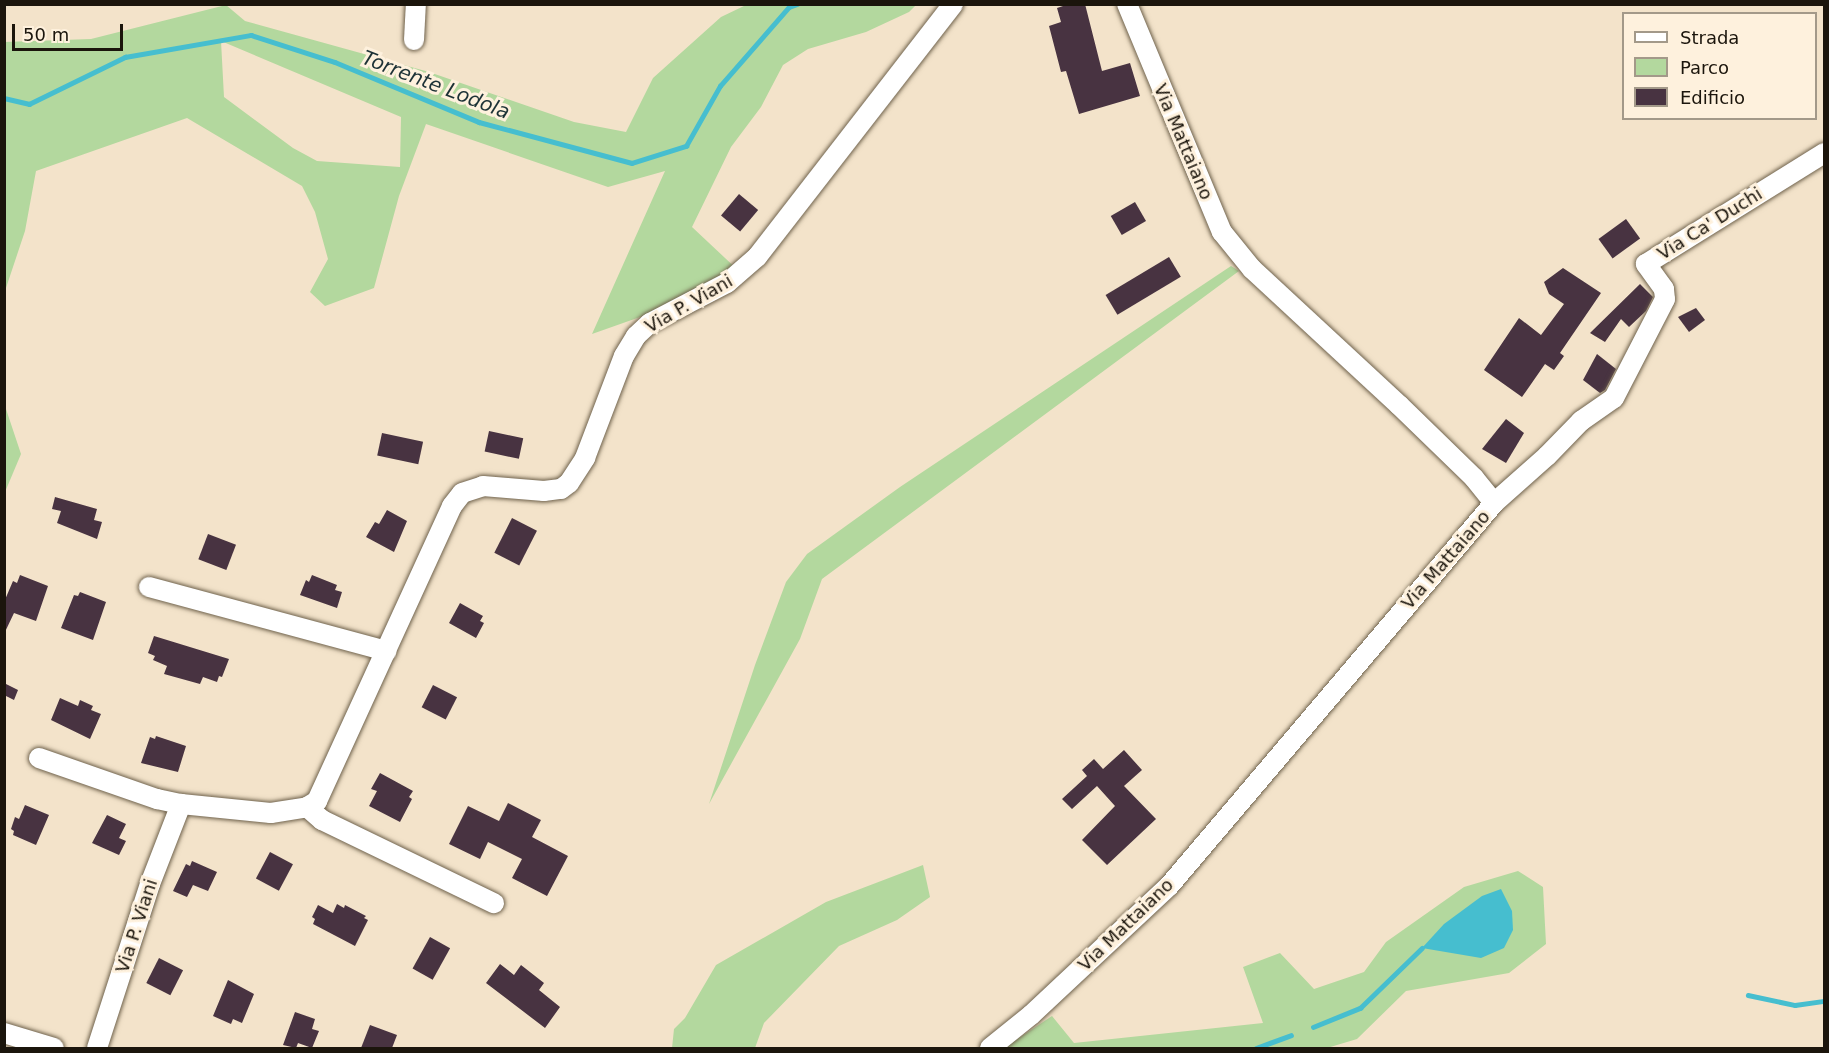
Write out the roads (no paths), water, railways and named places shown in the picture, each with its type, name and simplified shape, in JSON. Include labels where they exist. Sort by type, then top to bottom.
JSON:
[{"type":"street","points":[[414,40],[416,4]]},
{"type":"street","name":"Via P. Viani","points":[[307,807],[316,801],[322,792],[452,506],[462,493],[483,486],[544,491],[561,489],[569,483],[585,458],[624,356],[636,336],[650,323],[727,283],[749,265],[953,4]]},
{"type":"street","name":"Via Mattaiano","points":[[990,1048],[1031,1015],[1169,886],[1494,503],[1474,478],[1407,413],[1252,269],[1222,232],[1127,4]]},
{"type":"street","name":"Via Ca' Duchi","points":[[1494,503],[1547,456],[1581,421],[1614,398],[1665,299],[1664,288],[1646,264],[1824,153]]},
{"type":"street","points":[[149,587],[387,651]]},
{"type":"street","points":[[39,758],[158,799],[181,804],[271,813],[307,807],[322,820],[494,903]]},
{"type":"street","name":"Via P. Viani","points":[[97,1048],[150,884],[181,804]]},
{"type":"street","points":[[6,1036],[54,1048]]},
{"type":"water","points":[[1501,889],[1512,911],[1513,930],[1504,948],[1481,958],[1422,948],[1444,924],[1482,896]]},
{"type":"waterway","name":"Torrente Lodola","points":[[4,98],[29,104],[125,57],[251,35],[335,62],[479,122],[632,163],[686,146],[720,86],[789,7],[797,4]]},
{"type":"waterway","points":[[1313,1027],[1360,1008],[1422,948]]},
{"type":"waterway","points":[[1748,995],[1795,1005],[1824,1001]]},
{"type":"waterway","points":[[1256,1048],[1291,1035]]}]
